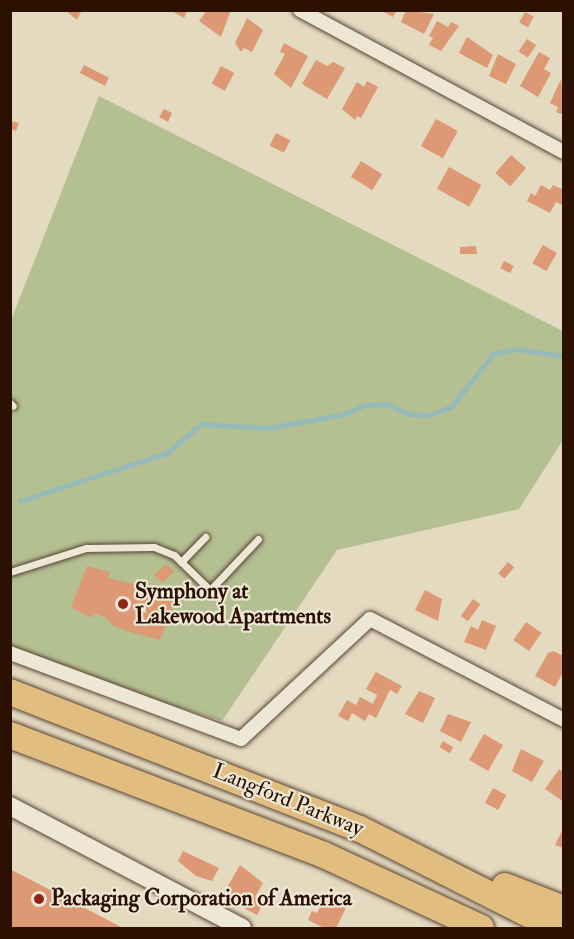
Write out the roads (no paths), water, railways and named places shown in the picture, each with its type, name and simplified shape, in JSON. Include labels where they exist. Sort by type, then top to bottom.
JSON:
[{"type":"highway","name":"Langford Parkway","points":[[10,692],[360,829],[556,928]]},
{"type":"highway","name":"Langford Parkway","points":[[10,735],[362,871],[481,928]]},
{"type":"highway","points":[[360,829],[564,909]]},
{"type":"highway","points":[[362,871],[450,928]]},
{"type":"street","points":[[300,10],[564,152]]},
{"type":"street","points":[[10,653],[240,739],[370,619],[376,620],[564,720]]},
{"type":"street","points":[[10,806],[242,928]]},
{"type":"lane","points":[[181,562],[205,537]]},
{"type":"lane","points":[[10,572],[86,548],[154,547],[181,562],[210,590],[258,539]]},
{"type":"waterway","points":[[20,501],[167,453],[201,424],[268,428],[345,414],[365,405],[388,404],[409,414],[431,415],[452,406],[494,353],[516,349],[564,356]]},
{"type":"place","name":"Symphony at Lakewood Apartments","points":[[123,604]]},
{"type":"place","name":"Packaging Corporation of America","points":[[39,899]]}]
